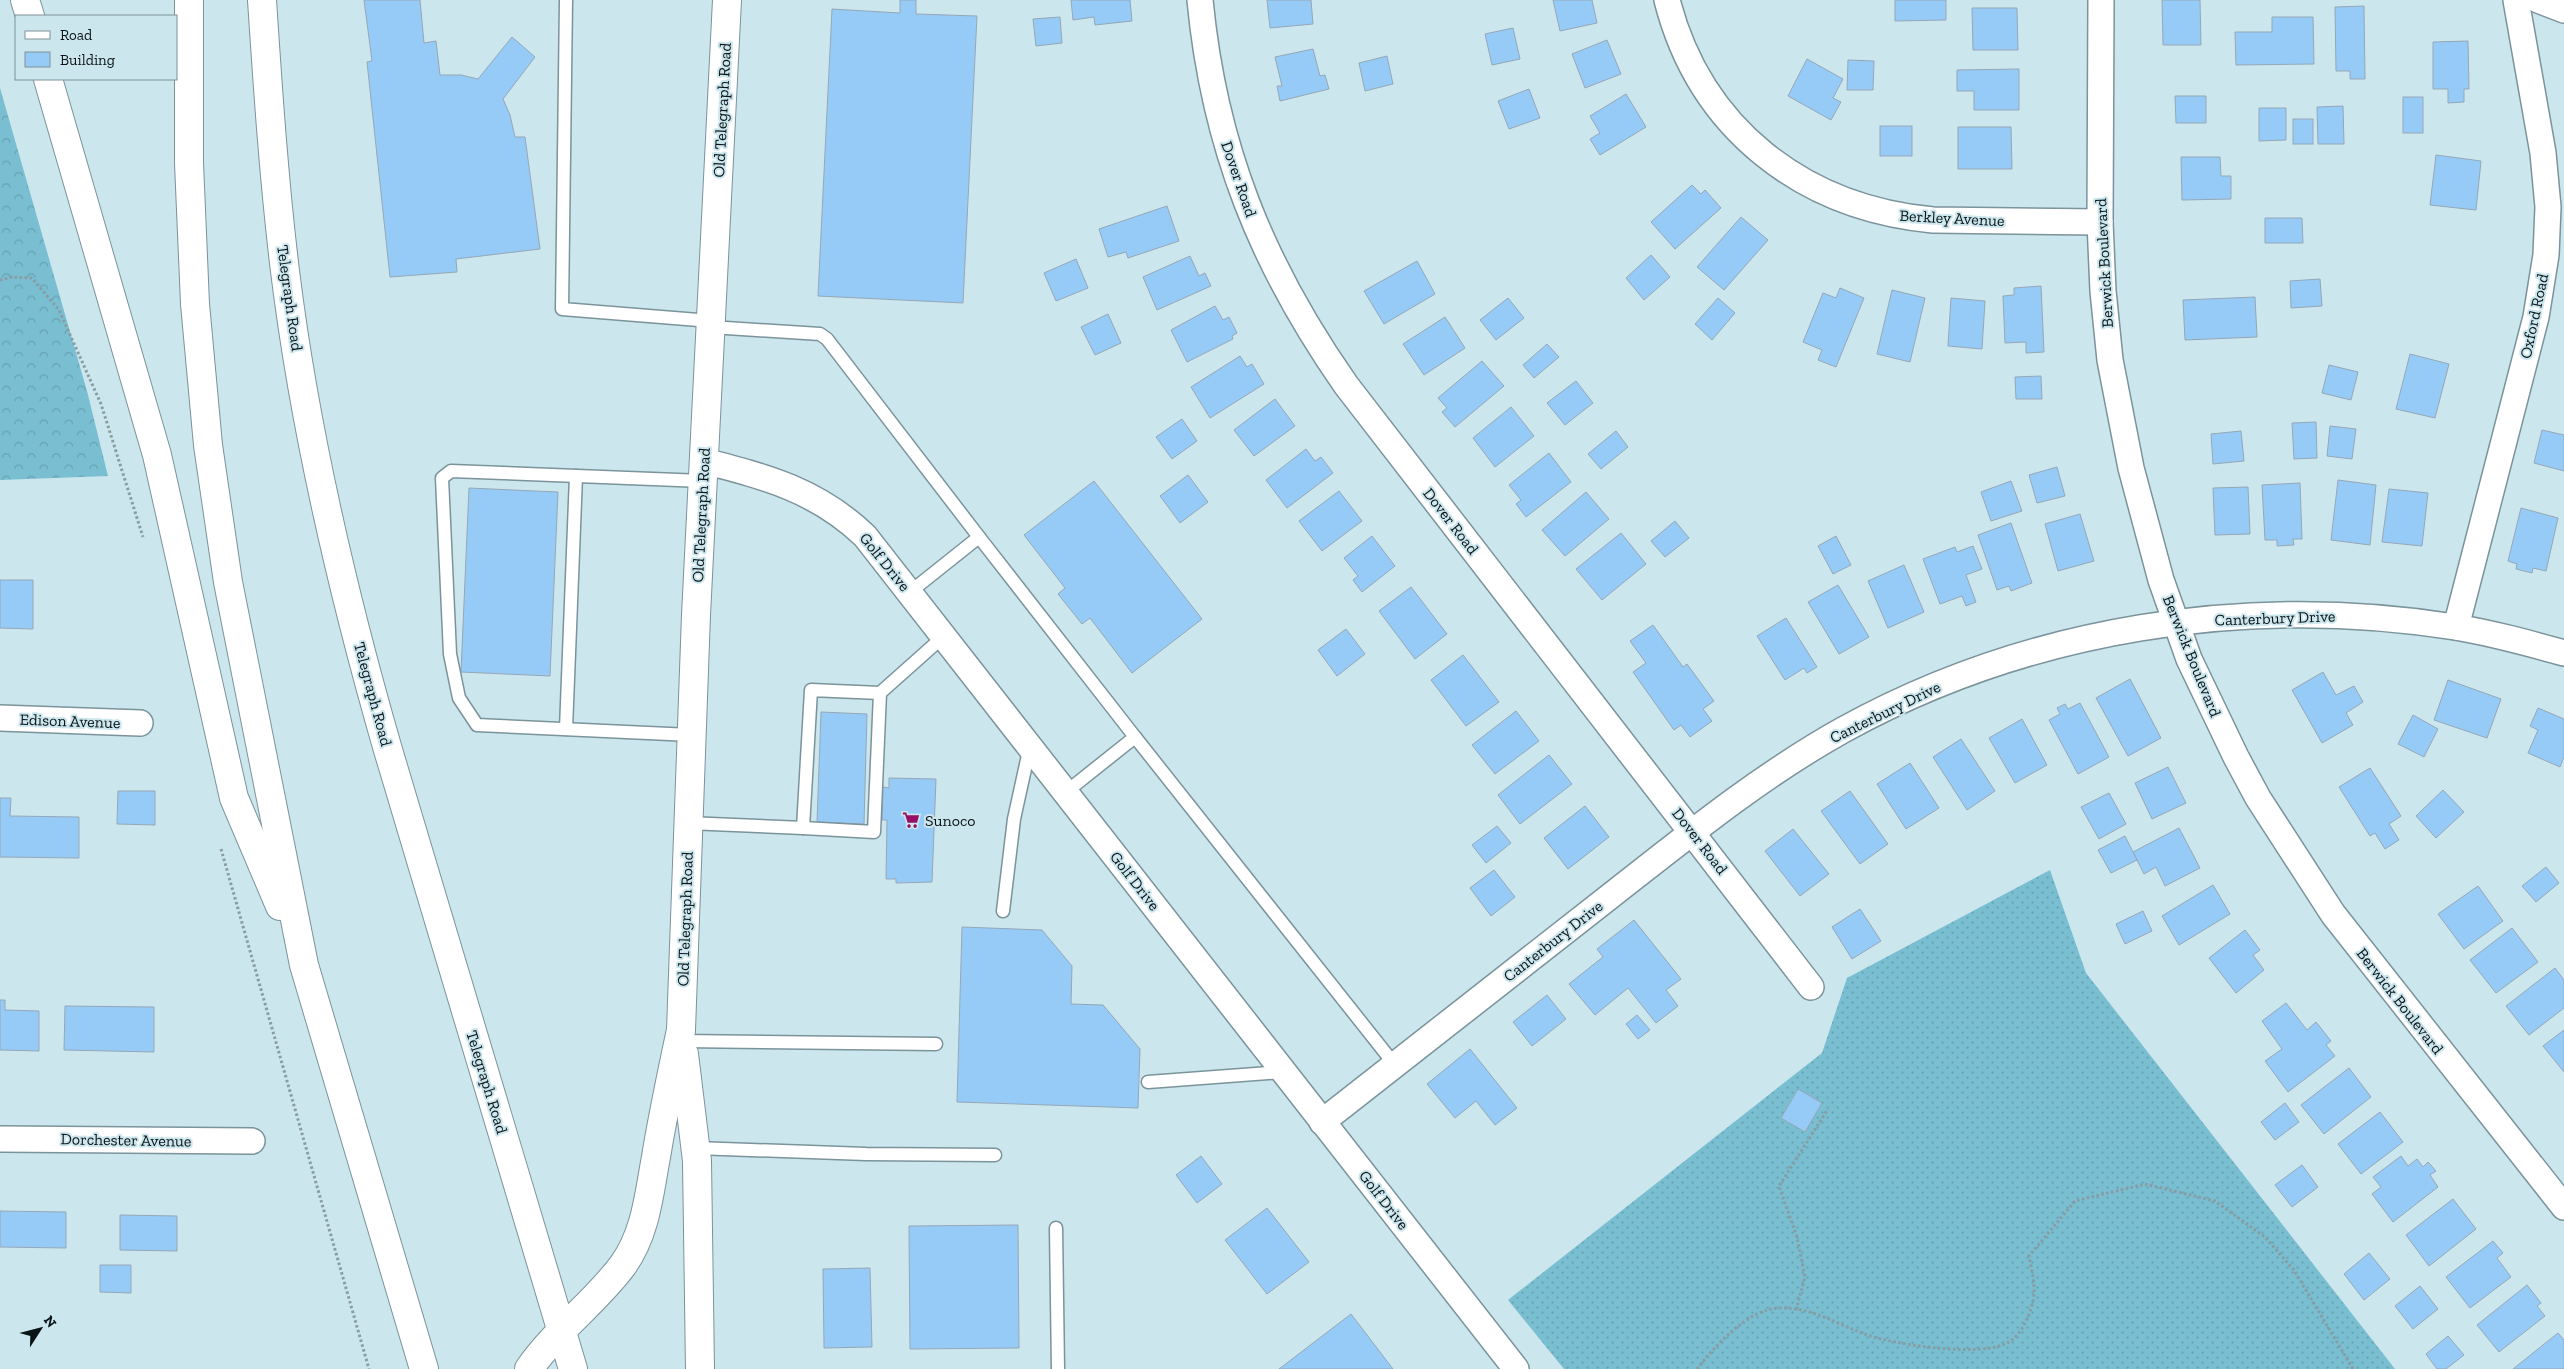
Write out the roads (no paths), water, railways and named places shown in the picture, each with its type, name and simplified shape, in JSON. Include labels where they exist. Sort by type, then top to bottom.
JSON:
[{"type":"main road","points":[[25,0],[30,15]]},
{"type":"main road","points":[[189,0],[192,236],[200,366],[216,512],[238,638],[304,964],[424,1369]]},
{"type":"main road","name":"Telegraph Road","points":[[262,0],[271,134],[285,273],[314,446],[335,548],[372,693],[573,1369]]},
{"type":"main road","name":"Old Telegraph Road","points":[[682,1035],[691,735],[727,0]]},
{"type":"main road","points":[[48,80],[156,455],[234,798],[304,964]]},
{"type":"main road","points":[[529,1369],[541,1352],[623,1264],[640,1232],[650,1197],[682,1035]]},
{"type":"main road","points":[[682,1035],[695,1148],[700,1369]]},
{"type":"street","name":"Dover Road","points":[[1200,0],[1208,66],[1226,146],[1255,225],[1272,263],[1301,318],[1346,385],[1811,987]]},
{"type":"street","name":"Berkley Avenue","points":[[1668,0],[1682,47],[1698,77],[1717,106],[1746,138],[1774,162],[1827,194],[1855,205],[1906,218],[2100,222]]},
{"type":"street","name":"Berwick Boulevard","points":[[2101,0],[2100,222],[2106,325],[2119,413],[2156,561],[2193,668],[2236,758],[2306,876],[2364,956],[2564,1207]]},
{"type":"street","name":"Oxford Road","points":[[2456,627],[2536,317],[2546,262],[2548,234],[2546,180],[2516,0]]},
{"type":"street","points":[[2538,0],[2564,10]]},
{"type":"street","name":"Golf Drive","points":[[703,471],[769,477],[800,490],[832,508],[865,536],[1516,1369]]},
{"type":"street","name":"Canterbury Drive","points":[[1322,1122],[1693,832],[1764,779],[1844,730],[1933,687],[1987,666],[2078,640],[2176,623],[2285,615],[2401,620],[2456,627],[2508,637],[2564,653]]},
{"type":"street","name":"Edison Avenue","points":[[0,718],[140,723]]},
{"type":"street","name":"Dorchester Avenue","points":[[0,1138],[252,1141]]},
{"type":"lane","points":[[566,0],[562,309],[820,334],[827,339],[1135,737],[1395,1065]]},
{"type":"lane","points":[[691,735],[478,725],[459,698],[450,654],[442,478],[451,471],[576,476],[703,471]]},
{"type":"lane","points":[[566,729],[576,476]]},
{"type":"lane","points":[[910,592],[979,537]]},
{"type":"lane","points":[[803,828],[811,690],[880,693],[944,636]]},
{"type":"lane","points":[[688,823],[874,832],[880,693]]},
{"type":"lane","points":[[1066,792],[1135,737]]},
{"type":"lane","points":[[1003,911],[1014,819],[1030,746]]},
{"type":"lane","points":[[682,1035],[936,1044]]},
{"type":"lane","points":[[1148,1082],[1284,1072]]},
{"type":"lane","points":[[695,1148],[866,1154],[995,1154]]},
{"type":"lane","points":[[1056,1228],[1058,1369]]},
{"type":"place","name":"Sunoco","points":[[911,820]]}]
